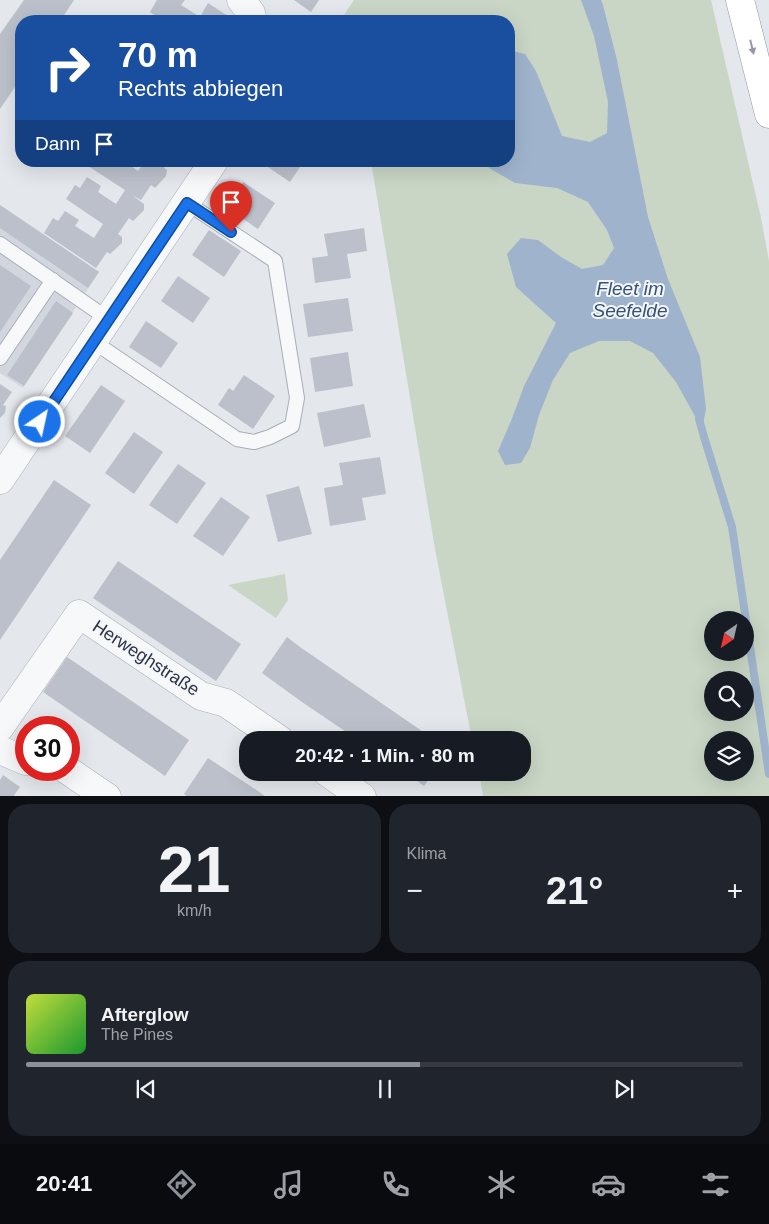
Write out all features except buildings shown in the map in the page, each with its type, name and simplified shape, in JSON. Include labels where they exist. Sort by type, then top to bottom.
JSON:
[{"type":"highway","points":[[740,0],[769,114]]},
{"type":"street","points":[[241,0],[252,15]]},
{"type":"street","points":[[0,480],[210,167]]},
{"type":"street","name":"Herweghstraße","points":[[6,750],[79,614],[201,696],[226,703],[267,731]]},
{"type":"street","points":[[80,778],[107,796]]},
{"type":"street","points":[[340,781],[362,796]]},
{"type":"lane","points":[[94,342],[237,439],[254,442],[270,438],[292,426],[297,398],[275,261],[187,203]]},
{"type":"lane","points":[[0,244],[108,319]]},
{"type":"lane","points":[[0,358],[53,280]]},
{"type":"shaded area","points":[[0,205],[99,272],[23,388],[0,373]]},
{"type":"green space","points":[[354,0],[711,0],[761,218],[769,261],[769,796],[483,796],[480,781],[531,781],[531,731],[470,731],[435,549],[372,167],[515,167],[515,15],[344,15]]},
{"type":"green space","points":[[285,574],[288,600],[276,618],[228,585]]},
{"type":"water","name":"Fleet im Seefelde","points":[[581,0],[601,0],[603,5],[617,60],[648,217],[668,279],[700,357],[706,409],[702,429],[676,382],[653,353],[630,341],[599,341],[570,353],[553,380],[539,415],[530,448],[521,463],[505,465],[498,451],[524,386],[556,323],[516,287],[507,254],[521,238],[538,240],[561,257],[582,269],[603,265],[614,248],[607,230],[588,202],[557,188],[515,183],[488,167],[515,167],[515,52],[525,54],[536,71],[562,136],[590,142],[607,133],[608,102],[594,36]]},
{"type":"waterway","name":"Fleet im Seefelde","points":[[699,419],[732,527],[769,774]]},
{"type":"route","points":[[40,422],[187,203],[231,232]]}]
